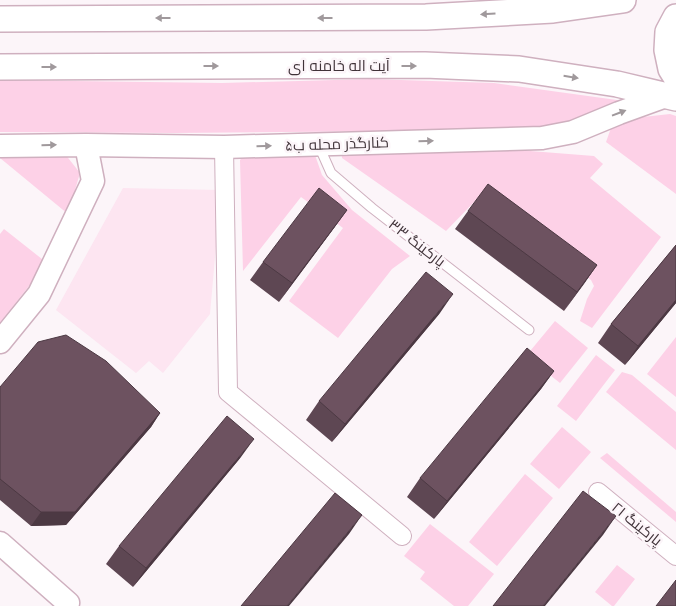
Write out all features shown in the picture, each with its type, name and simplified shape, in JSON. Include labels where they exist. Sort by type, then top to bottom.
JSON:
[{"type":"main road","points":[[0,19],[426,17],[553,10],[623,0]]},
{"type":"main road","points":[[673,90],[667,50],[668,32],[676,17]]},
{"type":"main road","name":"آیت اله خامنه ای","points":[[0,67],[425,66],[520,69],[617,84],[673,90]]},
{"type":"street","name":"کنارگذر محله ب۵","points":[[0,146],[224,147],[542,138],[573,132],[673,90]]},
{"type":"street","points":[[0,342],[39,294],[93,181],[86,145]]},
{"type":"street","points":[[224,147],[228,392],[402,536]]},
{"type":"street","name":"پارکینگ ۲۱","points":[[598,492],[676,556]]},
{"type":"street","points":[[0,544],[68,603],[67,606]]},
{"type":"lane","points":[[514,12],[548,0]]},
{"type":"lane","name":"پارکینگ ۳۳","points":[[319,144],[331,173],[372,208],[529,330]]},
{"type":"shaded area","points":[[370,79],[494,83],[617,100],[623,105],[543,130],[175,133],[0,132],[0,80],[222,83]]},
{"type":"shaded area","points":[[670,114],[676,116],[676,194],[606,142],[611,128],[634,118]]},
{"type":"shaded area","points":[[341,147],[504,149],[594,156],[603,164],[590,178],[661,237],[592,328],[580,321],[587,299],[594,286],[591,280],[480,196],[446,231],[342,158]]},
{"type":"shaded area","points":[[249,151],[315,155],[322,175],[352,210],[410,256],[392,269],[338,338],[289,301],[343,228],[301,197],[243,271],[240,160]]},
{"type":"shaded area","points":[[65,154],[80,173],[68,214],[0,158],[0,156]]},
{"type":"shaded area","points":[[123,188],[221,190],[210,314],[163,373],[149,361],[136,373],[56,310]]},
{"type":"shaded area","points":[[4,229],[47,263],[0,323],[0,234]]},
{"type":"shaded area","points":[[555,321],[588,348],[560,383],[526,356]]},
{"type":"shaded area","points":[[676,337],[676,397],[647,374]]},
{"type":"shaded area","points":[[596,355],[615,370],[576,421],[557,406]]},
{"type":"shaded area","points":[[622,372],[632,375],[676,412],[676,450],[606,392]]},
{"type":"shaded area","points":[[562,427],[591,452],[559,489],[530,464]]},
{"type":"shaded area","points":[[607,453],[676,512],[676,522],[600,458]]},
{"type":"shaded area","points":[[525,474],[553,498],[497,566],[469,542]]},
{"type":"shaded area","points":[[430,524],[494,574],[468,606],[454,606],[420,579],[425,572],[404,556]]},
{"type":"shaded area","points":[[617,565],[635,579],[614,606],[612,606],[595,592]]},
{"type":"building","points":[[488,184],[597,265],[577,292],[468,211]]},
{"type":"building","points":[[319,188],[347,210],[292,283],[263,262]]},
{"type":"building","points":[[676,245],[676,300],[638,346],[611,324]]},
{"type":"building","points":[[426,272],[453,294],[345,424],[319,401]]},
{"type":"building","points":[[66,335],[106,361],[160,413],[75,512],[41,512],[0,479],[0,387],[38,342]]},
{"type":"building","points":[[527,348],[554,371],[447,501],[420,478]]},
{"type":"building","points":[[227,416],[254,439],[146,568],[119,546]]},
{"type":"building","points":[[583,491],[616,516],[543,606],[493,606]]},
{"type":"building","points":[[335,493],[362,515],[287,606],[241,606]]},
{"type":"building","points":[[676,580],[676,606],[656,606]]}]
